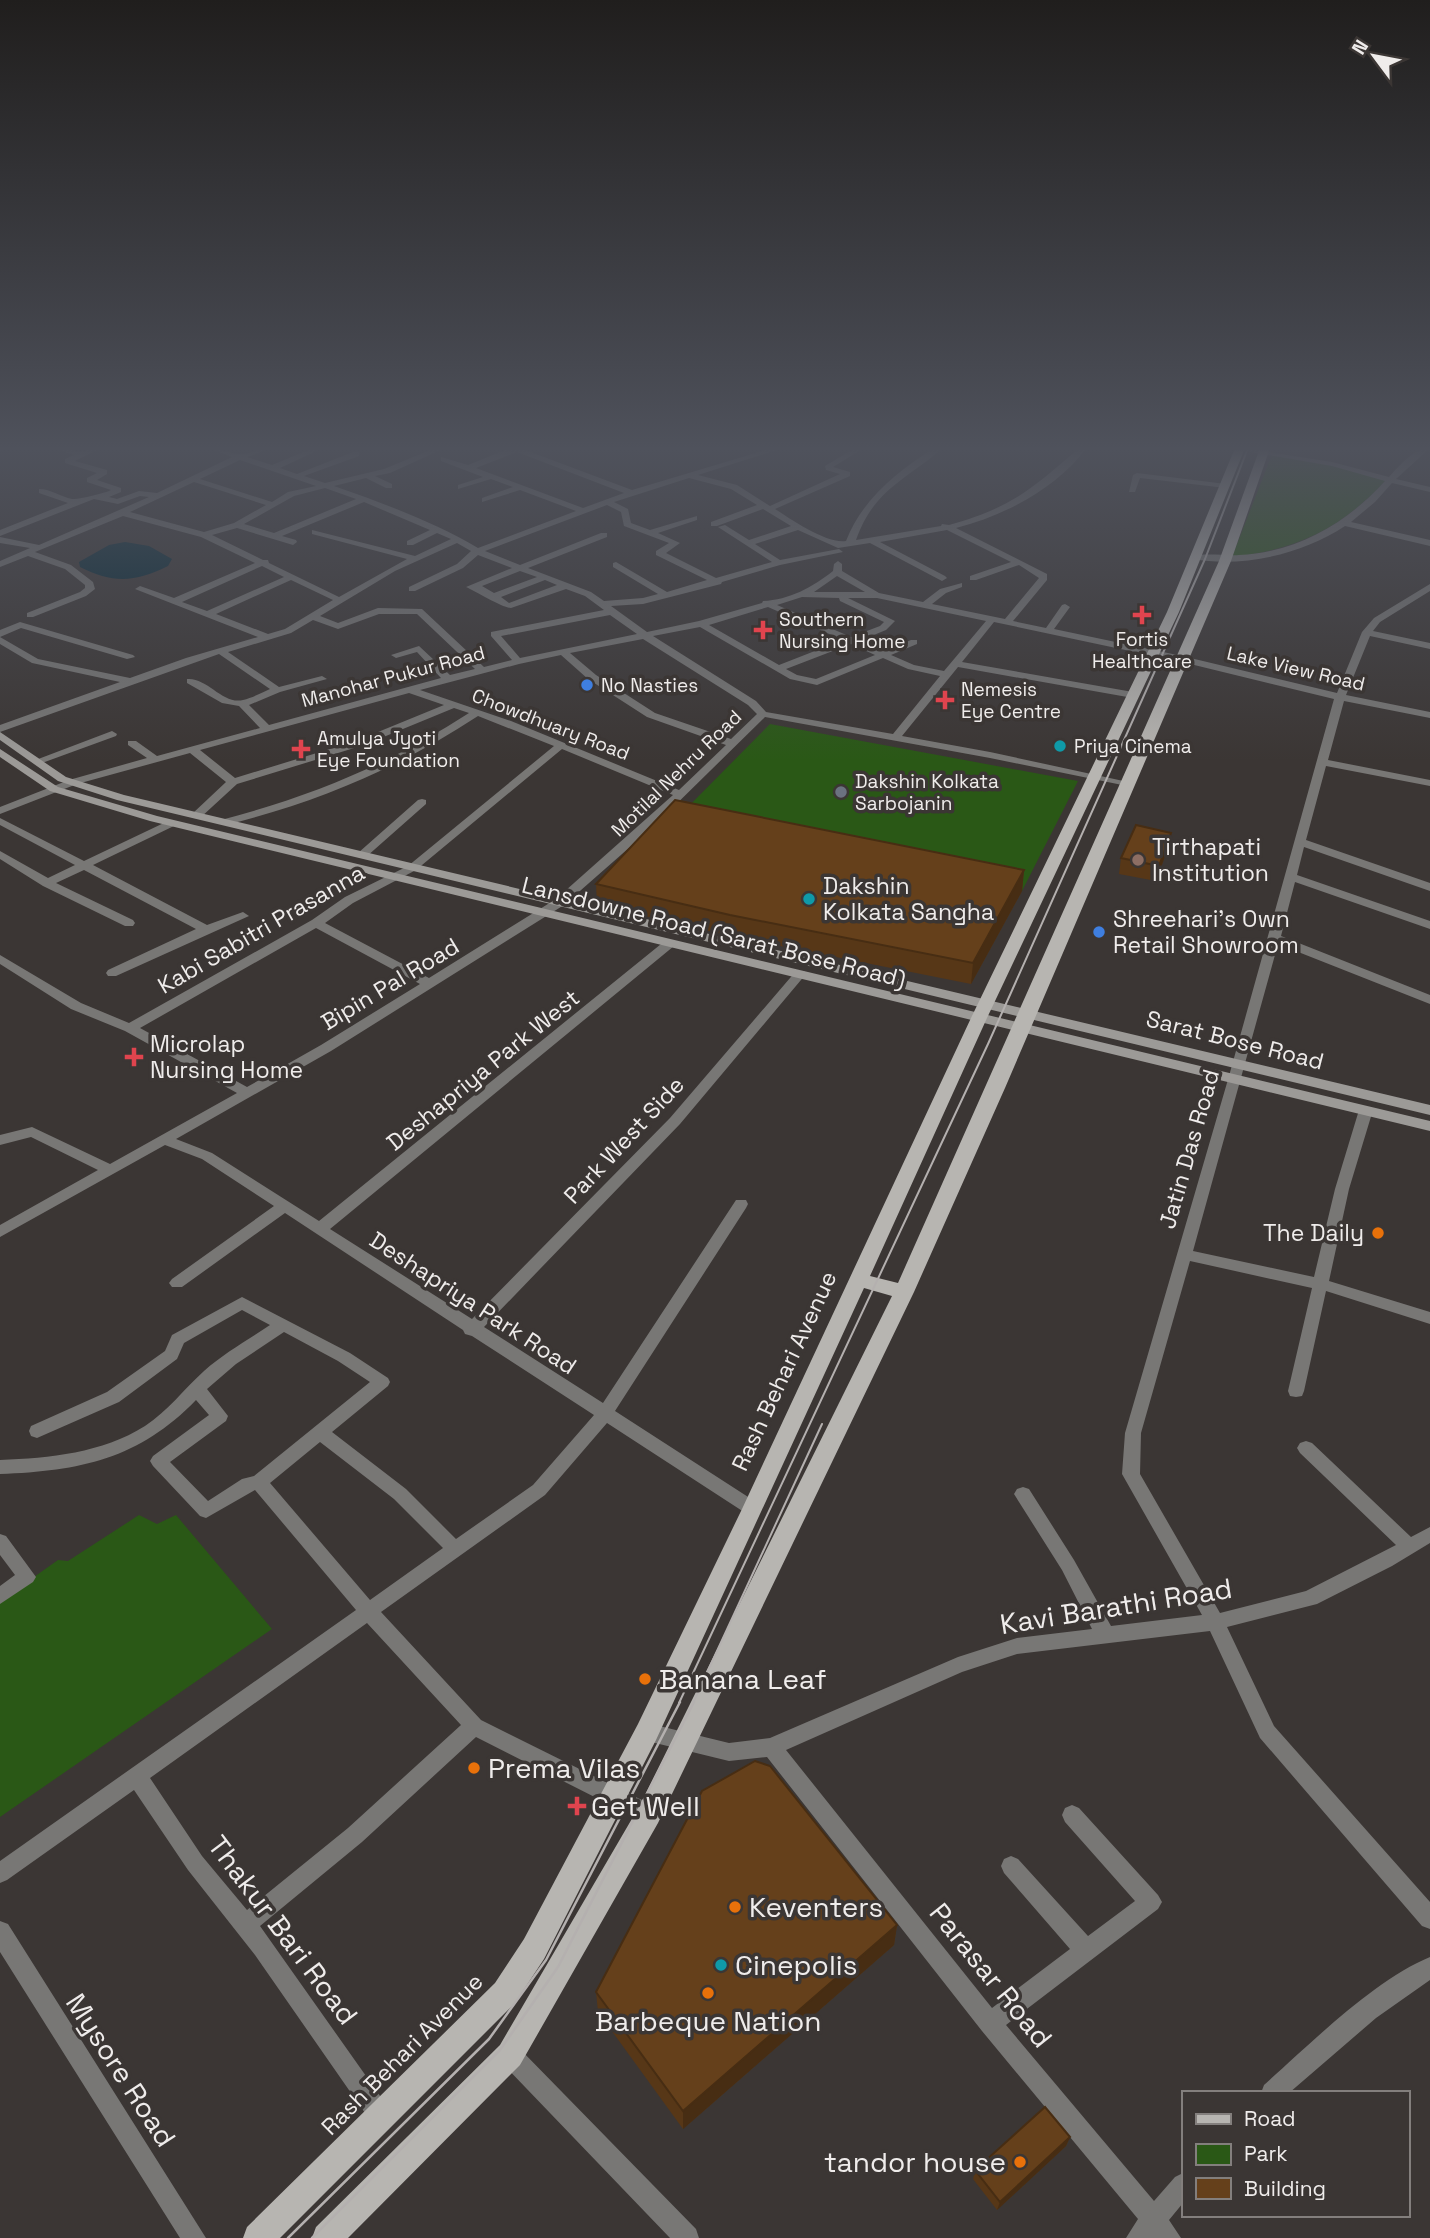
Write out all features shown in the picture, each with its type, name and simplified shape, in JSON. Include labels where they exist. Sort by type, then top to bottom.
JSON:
[{"type":"main road","name":"Rash Behari Avenue","points":[[258,2238],[382,2118],[505,1993],[534,1949],[647,1732],[983,1010],[1154,653],[1198,552]]},
{"type":"main road","points":[[327,2238],[510,2055],[649,1814],[904,1292],[1027,1020],[1228,552]]},
{"type":"main road","name":"Lansdowne Road (Sarat Bose Road)","points":[[0,735],[62,779],[121,799],[560,902],[1027,1020]]},
{"type":"main road","name":"Lansdowne Road (Sarat Bose Road)","points":[[0,752],[54,789],[172,822],[800,974],[983,1010]]},
{"type":"main road","name":"Sarat Bose Road","points":[[1027,1020],[1237,1070],[1430,1110]]},
{"type":"main road","points":[[1237,1070],[1366,1110],[1430,1126]]},
{"type":"main road","points":[[859,1280],[904,1292]]},
{"type":"street","points":[[0,564],[33,552]]},
{"type":"street","points":[[243,552],[265,562],[289,578],[339,600]]},
{"type":"street","points":[[393,552],[414,558]]},
{"type":"street","points":[[0,729],[221,650],[288,631],[427,552]]},
{"type":"street","points":[[412,589],[460,566],[475,552]]},
{"type":"street","name":"Motilal Nehru Road","points":[[481,552],[567,585],[605,604],[646,636],[752,703],[763,714],[651,823],[560,902]]},
{"type":"street","points":[[562,552],[474,587],[508,606],[567,585]]},
{"type":"street","points":[[660,552],[719,582]]},
{"type":"street","points":[[764,552],[779,563]]},
{"type":"street","points":[[605,604],[666,595],[824,552]]},
{"type":"street","points":[[800,595],[818,587],[837,572],[839,552]]},
{"type":"street","points":[[894,552],[942,578]]},
{"type":"street","points":[[1000,552],[1038,570],[1044,578],[1007,622]]},
{"type":"street","points":[[1196,557],[1225,561],[1265,552]]},
{"type":"street","points":[[29,554],[68,567],[90,584],[90,589],[83,594],[30,615]]},
{"type":"street","points":[[173,602],[265,562]]},
{"type":"street","points":[[973,579],[1020,562]]},
{"type":"street","points":[[616,565],[666,595]]},
{"type":"street","points":[[837,572],[877,595]]},
{"type":"street","points":[[240,573],[250,577]]},
{"type":"street","points":[[493,597],[546,577]]},
{"type":"street","points":[[208,614],[289,578]]},
{"type":"street","points":[[500,579],[537,597]]},
{"type":"street","points":[[261,582],[272,586]]},
{"type":"street","points":[[212,585],[223,589]]},
{"type":"street","points":[[925,605],[943,591],[959,585]]},
{"type":"street","name":"Jatin Das Road","points":[[1430,587],[1377,620],[1367,632],[1340,697],[1133,1433],[1131,1474],[1215,1622],[1267,1732],[1430,1918]]},
{"type":"street","points":[[140,589],[268,637]]},
{"type":"street","points":[[234,593],[245,598]]},
{"type":"street","points":[[800,595],[877,595],[1154,653]]},
{"type":"street","name":"Manohar Pukur Road","points":[[0,811],[73,782],[194,751],[448,679],[517,661],[701,624],[800,595]]},
{"type":"street","points":[[778,669],[883,628],[890,621],[838,597]]},
{"type":"street","points":[[766,603],[911,667],[948,675]]},
{"type":"street","points":[[1048,631],[1065,607]]},
{"type":"street","points":[[312,616],[338,626],[378,611],[419,611],[482,670]]},
{"type":"street","points":[[517,661],[494,634],[614,611]]},
{"type":"street","points":[[896,737],[992,619]]},
{"type":"street","points":[[701,624],[778,669],[794,677],[817,682],[914,642]]},
{"type":"street","points":[[0,634],[20,625],[130,657]]},
{"type":"street","points":[[1367,632],[1430,646]]},
{"type":"street","points":[[0,640],[36,661],[130,681]]},
{"type":"street","points":[[396,654],[419,649],[448,679]]},
{"type":"street","points":[[221,650],[277,690]]},
{"type":"street","points":[[563,652],[592,677],[651,715],[734,744]]},
{"type":"street","name":"Lake View Road","points":[[1154,653],[1340,697],[1430,715]]},
{"type":"street","points":[[957,664],[1133,695]]},
{"type":"street","points":[[191,681],[226,701],[242,704],[277,690],[323,679]]},
{"type":"street","name":"Chowdhuary Road","points":[[409,690],[561,745],[680,794]]},
{"type":"street","points":[[242,704],[267,729]]},
{"type":"street","points":[[196,816],[233,782],[360,743],[453,705]]},
{"type":"street","points":[[225,822],[288,806],[336,787],[443,736],[476,713]]},
{"type":"street","points":[[763,714],[896,737],[1128,785]]},
{"type":"street","points":[[38,761],[112,734]]},
{"type":"street","points":[[132,743],[156,761]]},
{"type":"street","name":"Kabi Sabitri Prasanna","points":[[130,1028],[316,923],[349,900],[412,868],[561,745]]},
{"type":"street","points":[[194,751],[233,782]]},
{"type":"street","points":[[1322,762],[1430,783]]},
{"type":"street","points":[[362,855],[422,802]]},
{"type":"street","points":[[0,821],[206,929]]},
{"type":"street","points":[[47,883],[172,822]]},
{"type":"street","points":[[1300,842],[1430,887]]},
{"type":"street","points":[[0,854],[47,883],[129,923]]},
{"type":"street","points":[[1290,877],[1430,925]]},
{"type":"street","name":"Bipin Pal Road","points":[[0,1231],[248,1093],[560,902]]},
{"type":"street","points":[[112,973],[206,929],[243,916]]},
{"type":"street","points":[[316,923],[428,983]]},
{"type":"street","points":[[1274,938],[1430,1000]]},
{"type":"street","name":"Deshapriya Park West","points":[[320,1229],[605,999],[670,943]]},
{"type":"street","points":[[0,959],[75,1006],[130,1028],[248,1093]]},
{"type":"street","name":"Park West Side","points":[[471,1330],[675,1121],[800,974]]},
{"type":"street","points":[[1296,1391],[1342,1189],[1366,1110]]},
{"type":"street","points":[[3,1135],[32,1132],[45,1136],[110,1170]]},
{"type":"street","name":"Deshapriya Park Road","points":[[166,1140],[207,1156],[471,1330],[753,1509]]},
{"type":"street","points":[[0,1872],[539,1490],[604,1415],[741,1204]]},
{"type":"street","points":[[177,1283],[285,1206]]},
{"type":"street","points":[[1184,1254],[1321,1284],[1430,1318]]},
{"type":"street","points":[[37,1431],[113,1397],[171,1355],[178,1339],[242,1303],[284,1324],[382,1382],[322,1434],[260,1482],[248,1484],[206,1511],[159,1461],[220,1416],[197,1389]]},
{"type":"street","points":[[0,1467],[29,1467],[72,1460],[132,1441],[152,1430],[214,1372],[284,1324]]},
{"type":"street","points":[[322,1434],[400,1493],[456,1550]]},
{"type":"street","points":[[1306,1448],[1410,1547]]},
{"type":"street","points":[[260,1482],[369,1612],[474,1726],[649,1814]]},
{"type":"street","points":[[1023,1494],[1068,1565],[1105,1634]]},
{"type":"street","name":"Kavi Barathi Road","points":[[647,1732],[729,1752],[771,1747],[958,1665],[1017,1646],[1215,1622],[1310,1598],[1430,1534]]},
{"type":"street","points":[[0,1541],[27,1577],[0,1596]]},
{"type":"street","points":[[246,1926],[260,1911],[355,1835],[474,1726]]},
{"type":"street","name":"Parasar Road","points":[[771,1747],[990,2023],[1144,2228],[1169,2238]]},
{"type":"street","name":"Thakur Bari Road","points":[[137,1777],[195,1863],[246,1926],[382,2118]]},
{"type":"street","points":[[990,2023],[1151,1902],[1072,1815]]},
{"type":"street","points":[[1011,1866],[1087,1952]]},
{"type":"street","name":"Mysore Road","points":[[0,1932],[194,2238]]},
{"type":"street","points":[[1274,2091],[1331,2040],[1406,1982],[1430,1968]]},
{"type":"street","points":[[510,2055],[687,2238]]},
{"type":"street","points":[[1144,2228],[1182,2186]]},
{"type":"green space","points":[[1234,552],[1258,552],[1256,553],[1232,557]]},
{"type":"green space","points":[[770,724],[1078,781],[1022,891],[675,820]]},
{"type":"green space","points":[[139,1515],[157,1524],[176,1515],[272,1629],[0,1817],[0,1601],[58,1560],[68,1561]]},
{"type":"water","points":[[96,552],[160,552],[172,559],[168,566],[156,571],[124,579],[92,572],[80,567],[79,562]]},
{"type":"building","name":"Dakshin Kolkata Sangha","points":[[675,800],[1024,870],[973,963],[730,915],[596,884]]},
{"type":"building","points":[[1136,825],[1171,833],[1159,866],[1121,858]]},
{"type":"building","points":[[755,1761],[770,1766],[897,1925],[683,2111],[596,1992],[702,1791]]},
{"type":"building","name":"tandor house","points":[[1045,2107],[1070,2137],[1000,2202],[975,2170]]},
{"type":"tram line","points":[[679,1703],[988,1044],[1208,552]]},
{"type":"tram line","points":[[693,1703],[822,1424]]},
{"type":"tram line","points":[[288,2238],[489,2039],[546,1960],[680,1702]]},
{"type":"tram line","points":[[312,2238],[500,2050],[558,1967],[694,1702]]},
{"type":"place","name":"Fortis Healthcare","points":[[1142,615]]},
{"type":"place","name":"Southern Nursing Home","points":[[763,630]]},
{"type":"place","name":"No Nasties","points":[[587,685]]},
{"type":"place","name":"Nemesis Eye Centre","points":[[945,700]]},
{"type":"place","name":"Priya Cinema","points":[[1060,746]]},
{"type":"place","name":"Amulya Jyoti Eye Foundation","points":[[301,749]]},
{"type":"place","name":"Dakshin Kolkata Sarbojanin","points":[[841,792]]},
{"type":"place","name":"Tirthapati Institution","points":[[1138,860]]},
{"type":"place","name":"Dakshin Kolkata Sangha","points":[[809,899]]},
{"type":"place","name":"Shreehari's Own Retail Showroom","points":[[1099,932]]},
{"type":"place","name":"Microlap Nursing Home","points":[[134,1057]]},
{"type":"place","name":"The Daily","points":[[1378,1233]]},
{"type":"place","name":"Banana Leaf","points":[[645,1679]]},
{"type":"place","name":"Prema Vilas","points":[[474,1768]]},
{"type":"place","name":"Get Well","points":[[577,1806]]},
{"type":"place","name":"Keventers","points":[[735,1907]]},
{"type":"place","name":"Cinepolis","points":[[721,1965]]},
{"type":"place","name":"Barbeque Nation","points":[[708,1993]]},
{"type":"place","name":"tandor house","points":[[1020,2162]]}]
